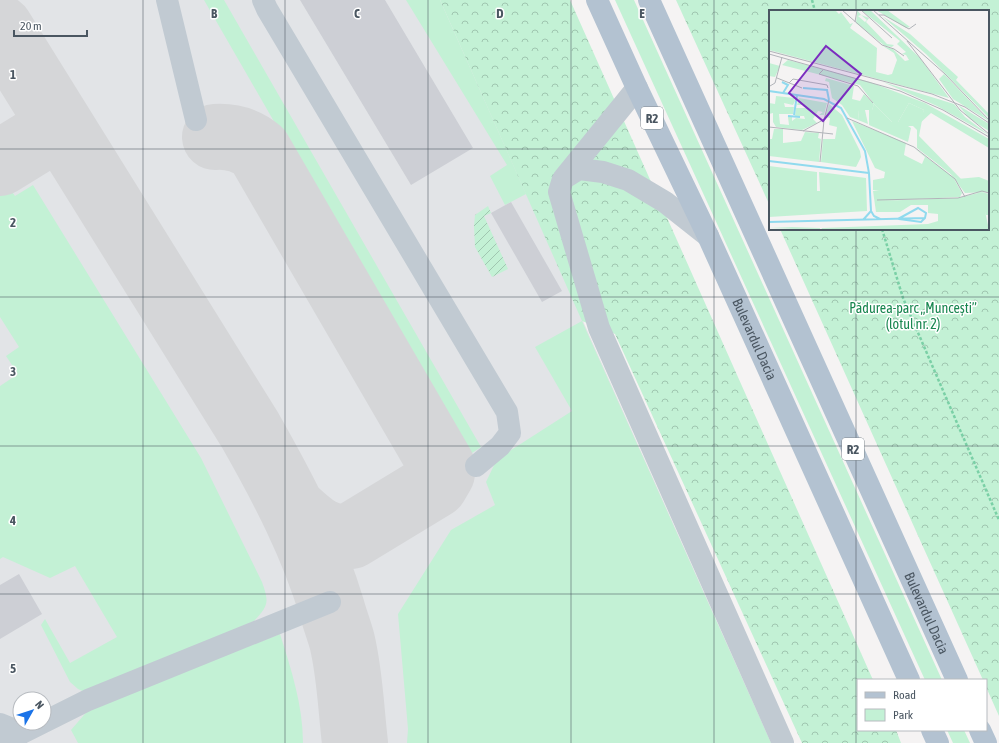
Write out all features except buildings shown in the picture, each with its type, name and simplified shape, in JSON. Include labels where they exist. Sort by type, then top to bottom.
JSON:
[{"type":"main road","name":"Bulevardul Dacia","points":[[597,0],[637,88],[708,236],[910,679]]},
{"type":"main road","name":"Bulevardul Dacia","points":[[649,0],[958,679]]},
{"type":"main road","points":[[932,731],[938,743]]},
{"type":"main road","points":[[980,731],[986,743]]},
{"type":"lane","points":[[167,0],[196,120]]},
{"type":"lane","points":[[263,0],[507,412],[510,433],[500,446],[476,466]]},
{"type":"lane","points":[[637,88],[563,179],[559,192],[599,328],[783,743]]},
{"type":"lane","points":[[563,179],[580,170],[603,172],[628,180],[665,202],[708,236]]},
{"type":"lane","points":[[52,718],[88,700],[330,602]]},
{"type":"lane","points":[[0,724],[14,738],[28,731]]},
{"type":"path","points":[[812,0],[815,10]]},
{"type":"path","points":[[882,230],[903,298],[999,520]]},
{"type":"shaded area","points":[[0,0],[440,0],[771,743],[0,743]]},
{"type":"green space","points":[[204,0],[224,0],[481,447],[472,453],[464,451]]},
{"type":"green space","points":[[406,0],[440,0],[526,194],[505,205],[490,176],[507,165]]},
{"type":"green space","points":[[440,0],[570,0],[873,679],[857,679],[857,731],[896,731],[901,743],[802,743],[615,334],[582,321]]},
{"type":"green space","points":[[615,0],[634,0],[942,679],[925,679]]},
{"type":"green space","name":"Pădurea-parc „Muncești” (lotul nr. 2)","points":[[676,0],[999,0],[999,716],[987,689],[987,679],[983,679],[780,230],[989,230],[989,10],[769,10],[769,204]]},
{"type":"green space","points":[[6,183],[15,196],[33,185],[201,458],[262,582],[266,594],[265,607],[254,621],[87,693],[78,689],[70,682],[41,625],[45,619],[70,663],[117,637],[75,566],[50,578],[3,557],[0,559],[0,386],[18,374],[6,356],[19,347],[0,317],[0,187]]},
{"type":"green space","points":[[488,206],[491,213],[484,216],[508,269],[492,277],[475,247],[475,215]]},
{"type":"green space","points":[[582,321],[771,743],[407,743],[408,729],[398,614],[451,530],[495,505],[486,482],[497,459],[572,411],[535,347]]},
{"type":"green space","points":[[280,634],[299,701],[303,743],[78,743],[71,730],[90,708]]},
{"type":"green space","points":[[947,731],[964,731],[970,743],[953,743]]},
{"type":"taxiway","points":[[0,28],[250,430],[296,517],[316,562],[342,641],[349,679],[355,743]]},
{"type":"taxiway","points":[[0,163],[60,126]]},
{"type":"taxiway","points":[[215,137],[227,137],[244,141],[259,151],[442,466],[442,473],[435,485],[351,536],[342,537],[327,534],[306,521],[294,510]]}]
